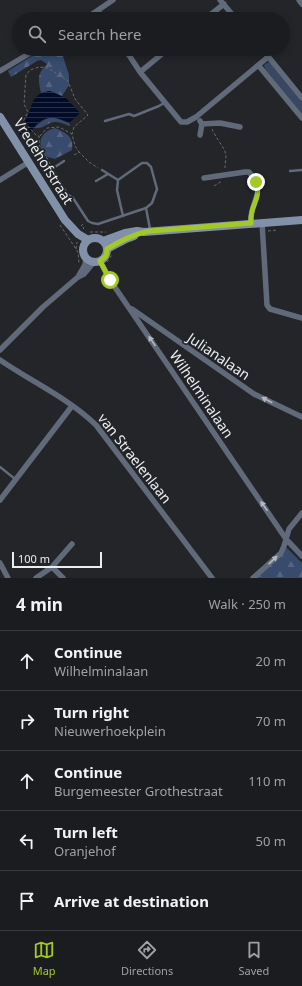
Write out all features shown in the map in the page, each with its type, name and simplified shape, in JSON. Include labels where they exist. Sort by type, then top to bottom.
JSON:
[{"type":"main road","name":"Vredehofstraat","points":[[0,117],[65,220],[78,234],[82,246]]},
{"type":"main road","points":[[103,241],[137,231],[302,220]]},
{"type":"main road","points":[[111,251],[103,241],[97,238],[82,246],[86,258],[99,263],[126,239],[147,231]]},
{"type":"street","points":[[98,11],[113,0]]},
{"type":"street","points":[[299,0],[302,4]]},
{"type":"street","points":[[212,12],[222,2],[230,12]]},
{"type":"street","points":[[0,71],[25,56]]},
{"type":"street","points":[[130,56],[140,72],[181,122],[187,122],[196,117],[268,57],[302,98]]},
{"type":"street","points":[[140,72],[159,56]]},
{"type":"street","points":[[259,66],[302,118]]},
{"type":"street","points":[[196,117],[202,124]]},
{"type":"street","points":[[202,124],[228,124],[240,127]]},
{"type":"street","points":[[200,134],[202,124]]},
{"type":"street","points":[[0,180],[29,162]]},
{"type":"street","points":[[204,178],[249,172],[255,180],[258,189],[258,197],[251,212],[251,223]]},
{"type":"street","points":[[262,222],[267,305],[270,309],[302,318]]},
{"type":"street","points":[[78,277],[85,265],[86,258]]},
{"type":"street","points":[[0,350],[43,307],[78,277],[99,263]]},
{"type":"street","name":"Wilhelminalaan","points":[[99,263],[286,538],[302,556]]},
{"type":"street","name":"Julianalaan","points":[[128,306],[254,394],[302,417]]},
{"type":"street","name":"van Straelenlaan","points":[[0,360],[72,406],[86,416],[103,433],[212,578]]},
{"type":"street","points":[[0,500],[72,406]]},
{"type":"street","points":[[253,578],[280,553],[289,529],[302,513]]},
{"type":"street","points":[[36,578],[52,567],[72,544]]},
{"type":"street","points":[[0,565],[8,578]]},
{"type":"street","points":[[52,567],[63,578]]},
{"type":"lane","points":[[105,121],[128,114],[134,116],[165,103]]},
{"type":"lane","points":[[64,161],[52,169],[67,194],[73,198],[88,220],[92,223],[98,224],[123,216],[146,208],[152,203],[157,189],[151,167],[147,163],[142,163],[118,180],[117,190],[123,216]]},
{"type":"lane","points":[[102,170],[118,180]]},
{"type":"lane","points":[[290,171],[302,170]]},
{"type":"lane","points":[[96,181],[108,174]]},
{"type":"lane","points":[[146,208],[147,231]]},
{"type":"lane","points":[[0,467],[16,480]]},
{"type":"path","points":[[39,136],[37,136],[24,121],[28,112],[24,104],[26,75],[30,70],[40,67],[48,68],[68,81],[75,99],[88,115],[74,128],[72,134],[75,146],[89,162],[102,170]]},
{"type":"path","points":[[209,123],[216,139],[224,150],[226,156],[225,169],[228,174]]},
{"type":"path","points":[[52,169],[48,158],[40,152],[39,136],[47,128],[54,127],[59,127],[72,134]]},
{"type":"path","points":[[74,155],[79,152]]},
{"type":"path","points":[[86,231],[106,232]]},
{"type":"path","points":[[80,264],[78,254],[82,246]]},
{"type":"path","points":[[99,263],[111,251]]},
{"type":"shaded area","points":[[269,62],[302,102],[302,114],[266,70],[264,66]]},
{"type":"shaded area","points":[[50,91],[66,98],[80,113],[69,123],[54,118],[42,120],[33,129],[26,143],[19,133],[19,126],[27,117],[33,101],[37,96]]},
{"type":"green space","points":[[32,56],[63,56],[69,75],[69,85],[62,96],[50,91],[41,93],[39,77],[41,71],[47,64],[41,60],[11,77],[8,71]]},
{"type":"green space","points":[[53,117],[69,123],[70,126],[60,122],[53,122],[38,128],[34,128],[48,118]]},
{"type":"green space","points":[[55,128],[70,138],[72,141],[72,150],[55,159],[44,156],[40,142],[46,132]]},
{"type":"green space","points":[[286,547],[302,563],[302,578],[256,578]]},
{"type":"route","points":[[110,280],[100,261],[106,256],[107,249],[126,239],[151,231],[251,223],[250,216],[252,208],[258,197],[256,182]]}]
